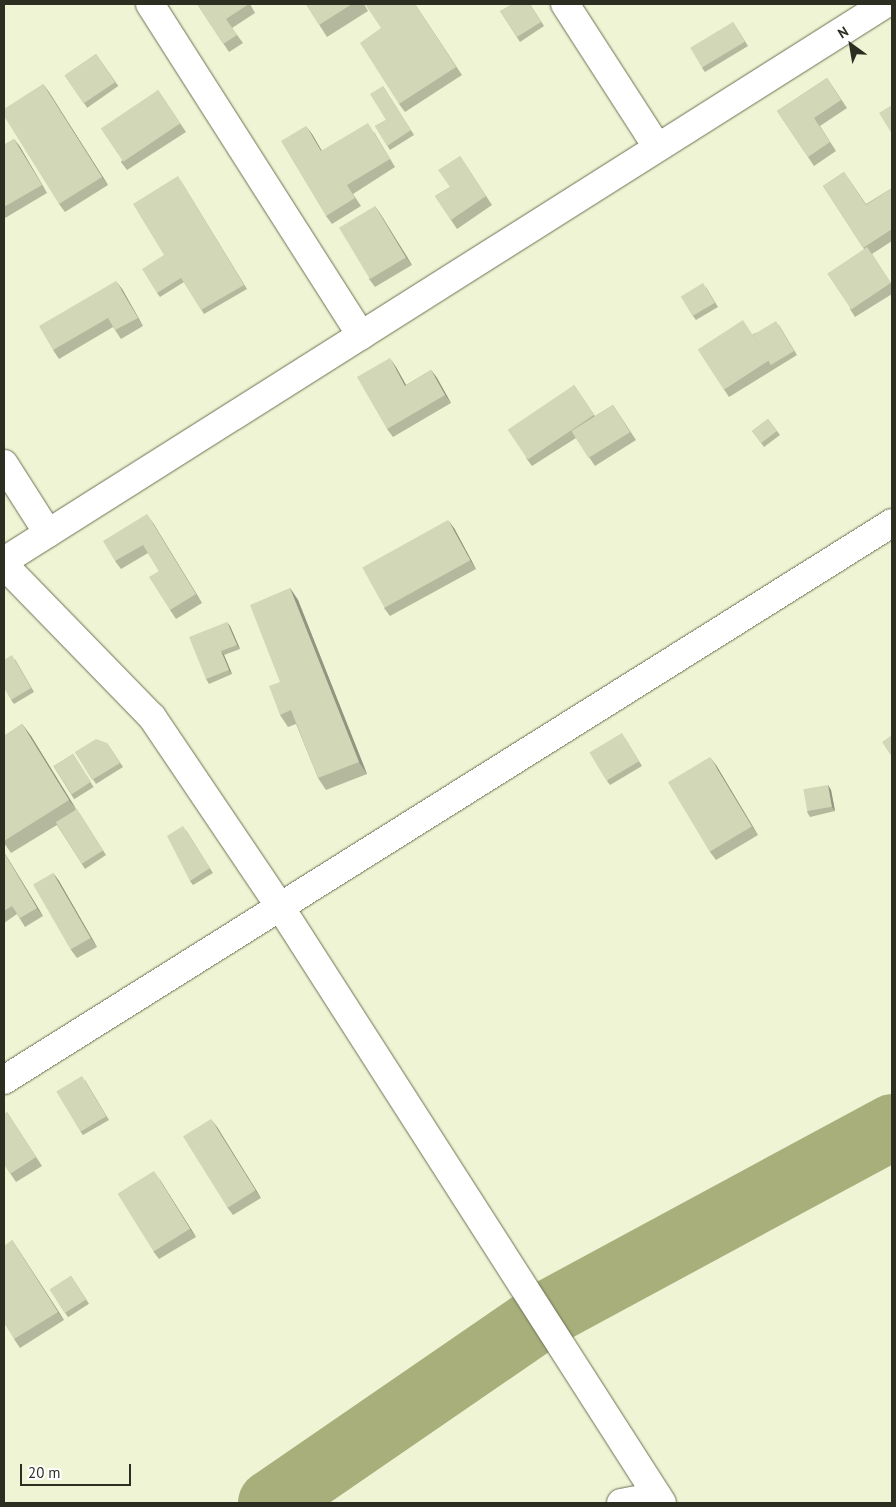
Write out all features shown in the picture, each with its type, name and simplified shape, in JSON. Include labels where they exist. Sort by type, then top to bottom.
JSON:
[{"type":"street","points":[[150,4],[361,335]]},
{"type":"street","points":[[564,4],[657,148]]},
{"type":"street","points":[[4,561],[885,4]]},
{"type":"street","points":[[4,464],[48,533]]},
{"type":"street","points":[[4,1080],[279,905],[892,523]]},
{"type":"street","points":[[4,565],[152,717],[279,905],[660,1500],[621,1503]]},
{"type":"building","points":[[197,4],[249,4],[226,19],[237,35],[223,44]]},
{"type":"building","points":[[306,4],[352,4],[319,25]]},
{"type":"building","points":[[365,4],[415,4],[456,67],[399,104],[360,43],[381,28]]},
{"type":"building","points":[[512,4],[530,4],[541,22],[517,37],[500,11]]},
{"type":"building","points":[[733,22],[745,42],[702,67],[690,48]]},
{"type":"building","points":[[96,54],[115,82],[84,103],[64,75]]},
{"type":"building","points":[[827,78],[841,100],[814,118],[830,142],[808,157],[777,111]]},
{"type":"building","points":[[43,84],[102,177],[59,204],[4,116],[4,109]]},
{"type":"building","points":[[383,86],[411,130],[387,146],[375,126],[386,120],[370,94]]},
{"type":"building","points":[[158,90],[180,123],[123,162],[101,129]]},
{"type":"building","points":[[892,105],[892,134],[879,113]]},
{"type":"building","points":[[368,123],[390,159],[347,185],[355,198],[326,216],[281,141],[306,126],[321,151]]},
{"type":"building","points":[[14,139],[42,185],[4,207],[4,145]]},
{"type":"building","points":[[460,156],[486,196],[451,220],[435,196],[450,187],[438,170]]},
{"type":"building","points":[[844,172],[866,205],[892,188],[892,229],[863,248],[823,186]]},
{"type":"building","points":[[178,176],[244,285],[201,310],[181,278],[157,293],[142,269],[164,255],[133,204]]},
{"type":"building","points":[[375,206],[406,257],[370,279],[339,228]]},
{"type":"building","points":[[867,247],[891,283],[851,309],[827,274]]},
{"type":"building","points":[[116,281],[138,318],[115,330],[108,318],[53,350],[39,326]]},
{"type":"building","points":[[703,283],[715,303],[693,316],[681,296]]},
{"type":"building","points":[[743,320],[769,360],[724,390],[698,349]]},
{"type":"building","points":[[776,321],[794,351],[771,365],[753,335]]},
{"type":"building","points":[[390,358],[405,386],[431,370],[445,395],[387,429],[357,377]]},
{"type":"building","points":[[574,385],[594,415],[528,460],[508,430]]},
{"type":"building","points":[[613,405],[630,432],[588,458],[571,431]]},
{"type":"building","points":[[768,419],[777,431],[761,443],[752,431]]},
{"type":"building","points":[[147,514],[196,594],[170,610],[149,577],[159,571],[143,545],[115,561],[103,541]]},
{"type":"building","points":[[448,520],[470,560],[385,608],[362,568]]},
{"type":"building","points":[[290,588],[359,762],[318,778],[291,710],[280,715],[269,686],[280,682],[250,605]]},
{"type":"building","points":[[227,622],[237,645],[221,651],[229,670],[206,679],[189,637]]},
{"type":"building","points":[[12,655],[31,688],[11,700],[4,688],[4,660]]},
{"type":"building","points":[[22,724],[69,800],[4,841],[4,736]]},
{"type":"building","points":[[622,733],[639,761],[606,781],[589,753]]},
{"type":"building","points":[[892,735],[892,757],[882,742]]},
{"type":"building","points":[[96,739],[107,743],[120,763],[92,780],[75,752]]},
{"type":"building","points":[[73,754],[91,782],[72,794],[54,767]]},
{"type":"building","points":[[710,757],[752,826],[710,852],[668,782]]},
{"type":"building","points":[[828,785],[832,807],[807,811],[803,789]]},
{"type":"building","points":[[77,809],[103,851],[82,864],[56,822]]},
{"type":"building","points":[[183,826],[210,868],[190,881],[167,836]]},
{"type":"building","points":[[4,853],[37,908],[20,918],[12,906],[4,911]]},
{"type":"building","points":[[53,873],[90,938],[71,949],[33,884]]},
{"type":"building","points":[[82,1076],[106,1116],[80,1132],[56,1091]]},
{"type":"building","points":[[7,1112],[36,1157],[10,1174],[4,1164],[4,1114]]},
{"type":"building","points":[[211,1119],[256,1190],[228,1208],[183,1136]]},
{"type":"building","points":[[154,1171],[190,1229],[154,1251],[118,1194]]},
{"type":"building","points":[[12,1240],[58,1312],[14,1339],[4,1323],[4,1246]]},
{"type":"building","points":[[71,1276],[86,1300],[65,1313],[50,1289]]},
{"type":"waterway","points":[[271,1503],[543,1316],[892,1127]]}]
